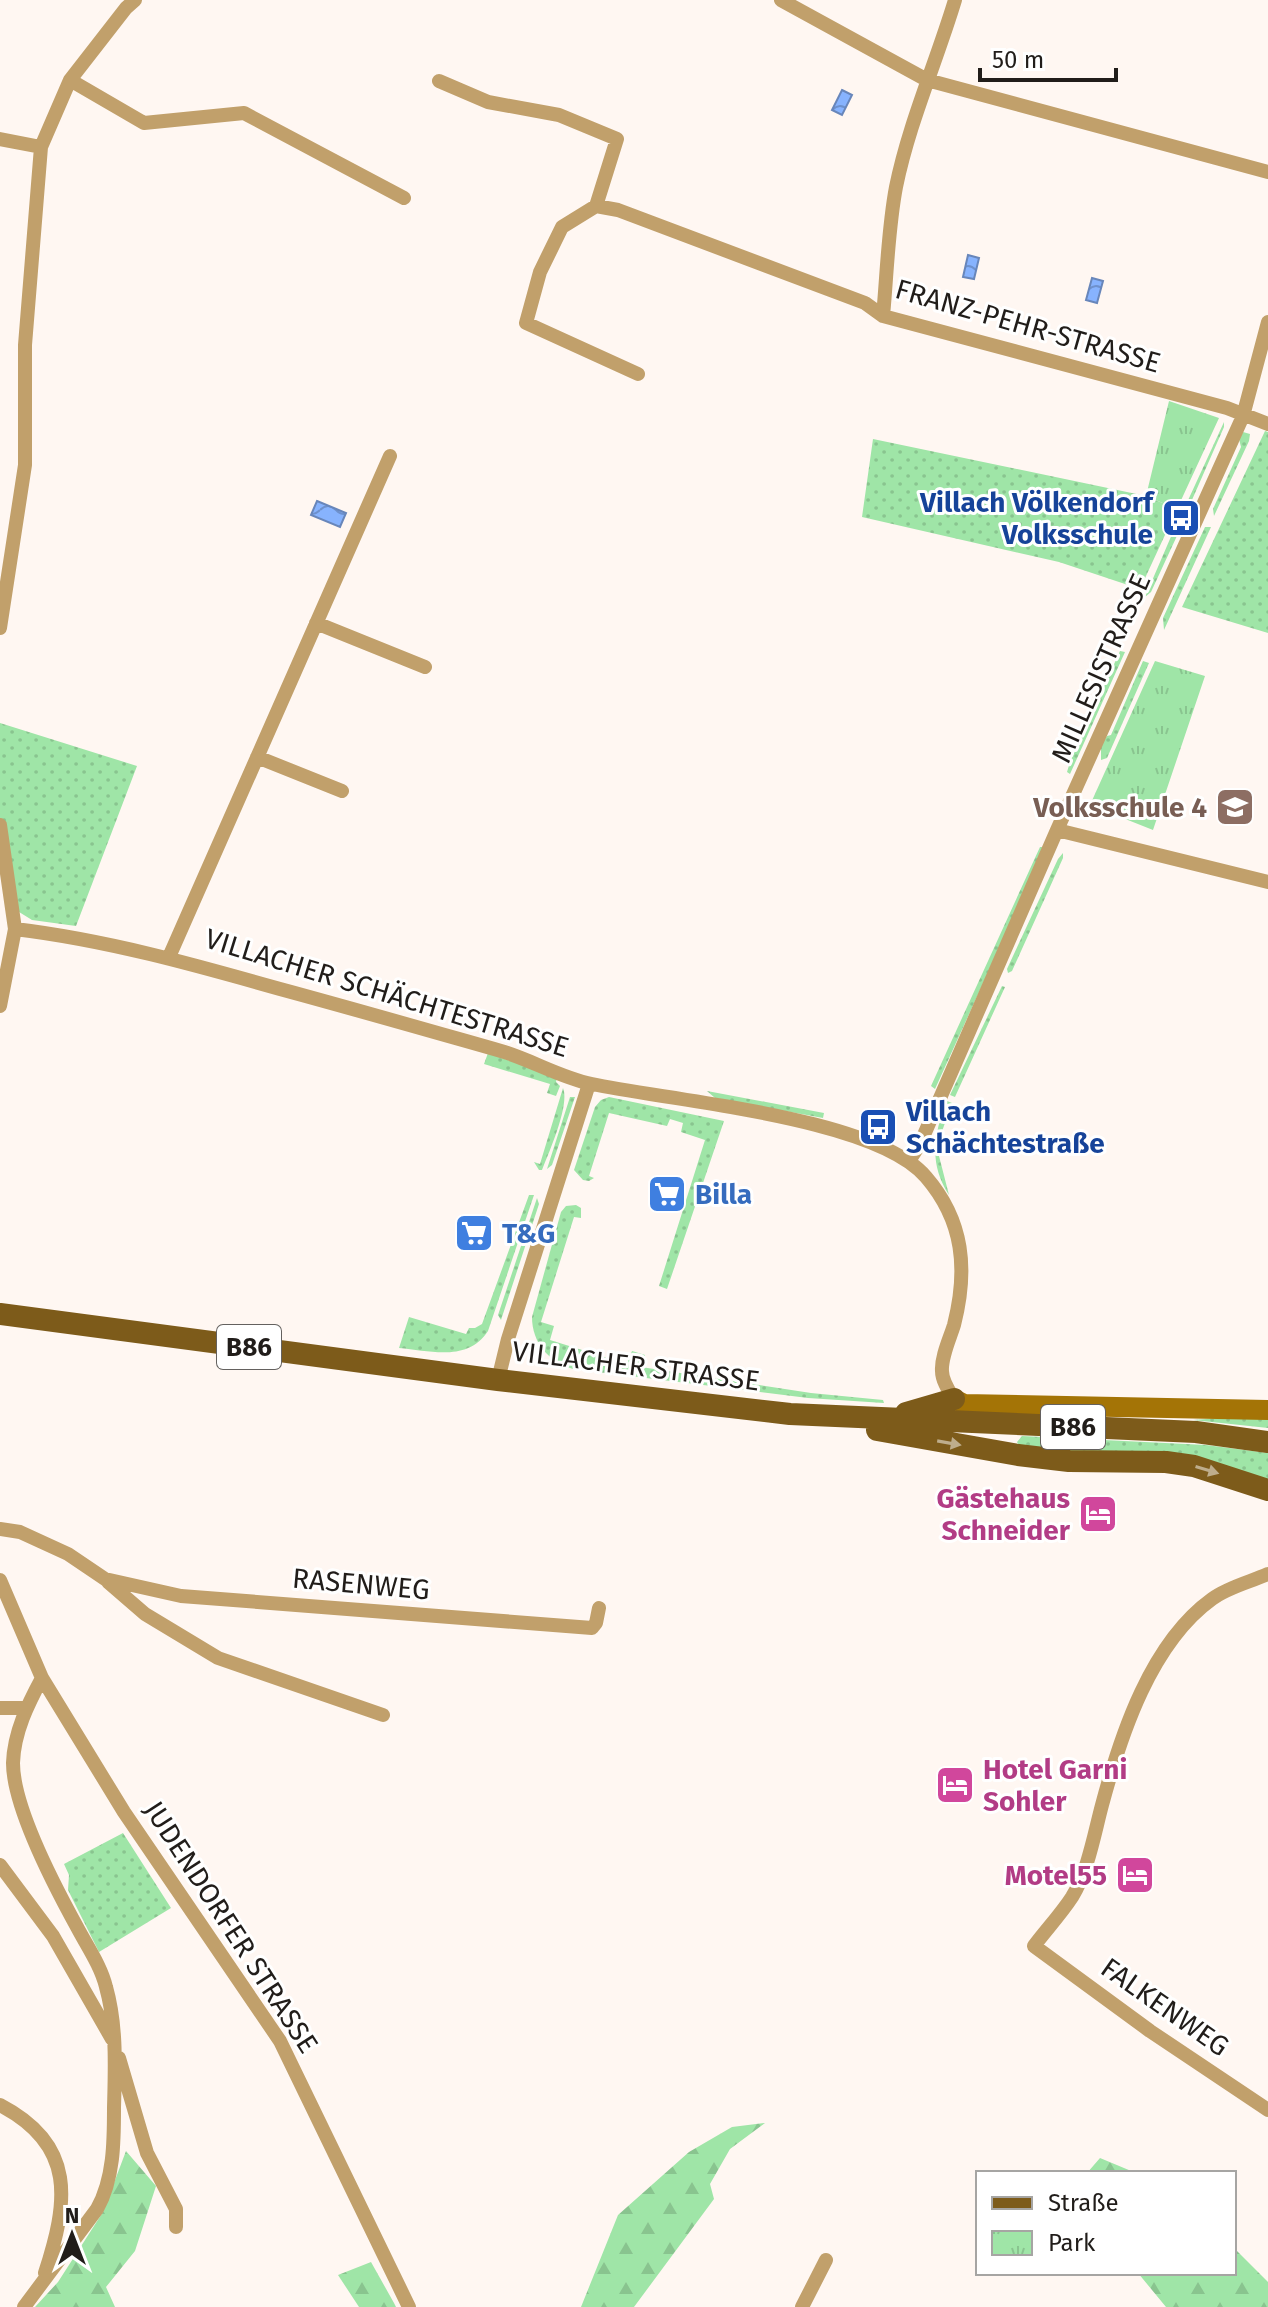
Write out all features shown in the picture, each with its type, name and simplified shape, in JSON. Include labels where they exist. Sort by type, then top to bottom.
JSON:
[{"type":"main road","name":"VILLACHER STRASSE","points":[[0,1314],[498,1380],[790,1414],[1196,1432],[1268,1442]]},
{"type":"main road","points":[[877,1418],[929,1408],[954,1399]]},
{"type":"main road","points":[[790,1414],[1018,1455],[1069,1461],[1166,1462],[1194,1466],[1268,1490]]},
{"type":"street","points":[[0,628],[25,465],[25,345],[41,147],[70,80],[135,0]]},
{"type":"street","points":[[781,0],[927,80],[1268,172]]},
{"type":"street","points":[[883,316],[896,188],[927,80],[955,0]]},
{"type":"street","points":[[70,80],[144,123],[244,113],[404,198]]},
{"type":"street","points":[[439,81],[488,102],[559,115],[617,139],[596,206],[562,227],[540,272],[526,323],[638,374]]},
{"type":"street","points":[[0,139],[41,147]]},
{"type":"street","name":"FRANZ-PEHR-STRASSE","points":[[596,206],[618,210],[865,303],[883,316],[1227,408],[1268,424]]},
{"type":"street","name":"MILLESISTRASSE","points":[[909,1161],[926,1131],[1243,416],[1268,322]]},
{"type":"street","name":"VILLACHER SCHÄCHTESTRASSE","points":[[169,957],[390,456]]},
{"type":"street","points":[[316,623],[425,667]]},
{"type":"street","points":[[257,757],[342,791]]},
{"type":"street","points":[[0,825],[3,874],[15,929],[0,1006]]},
{"type":"street","points":[[1057,830],[1268,882]]},
{"type":"street","name":"VILLACHER SCHÄCHTESTRASSE","points":[[15,929],[76,936],[169,957],[507,1053],[589,1084],[817,1125],[863,1139],[909,1161],[941,1196],[959,1235],[963,1277],[942,1371],[954,1399]]},
{"type":"street","name":"VILLACHER SCHÄCHTESTRASSE","points":[[498,1380],[508,1339],[589,1084]]},
{"type":"street","points":[[954,1399],[964,1404],[1268,1410]]},
{"type":"street","name":"RASENWEG","points":[[0,1529],[20,1532],[68,1554],[105,1579],[145,1614],[218,1658],[383,1715]]},
{"type":"street","name":"FALKENWEG","points":[[1268,1574],[1215,1596],[1174,1635],[1143,1692],[1113,1762],[1089,1850],[1072,1897],[1034,1946],[1150,2031],[1268,2110]]},
{"type":"street","name":"RASENWEG","points":[[105,1579],[181,1596],[592,1628],[599,1608]]},
{"type":"street","name":"JUDENDORFER STRASSE","points":[[0,1580],[42,1678],[124,1812],[280,2041],[409,2307]]},
{"type":"street","points":[[42,1678],[25,1708],[14,1757],[16,1782],[26,1818],[51,1878],[106,1984],[115,2045],[147,2153],[176,2209],[176,2227]]},
{"type":"street","points":[[0,1708],[25,1708]]},
{"type":"street","points":[[0,1865],[53,1936],[115,2045],[114,2152],[102,2200],[24,2307]]},
{"type":"street","points":[[0,2105],[43,2138],[59,2168],[62,2193],[60,2219],[40,2289]]},
{"type":"street","points":[[802,2307],[826,2260]]},
{"type":"green space","points":[[1169,401],[1219,418],[1177,509],[1146,496]]},
{"type":"green space","points":[[1224,422],[1188,509],[1184,509]]},
{"type":"green space","points":[[1265,431],[1268,432],[1268,633],[1182,607]]},
{"type":"green space","points":[[1243,432],[1250,434],[1249,441],[1214,516],[1213,509],[1241,447],[1239,439]]},
{"type":"green space","points":[[873,439],[1146,496],[1177,509],[1140,589],[1059,562],[862,517]]},
{"type":"green space","points":[[1179,518],[1182,525],[1151,592],[1145,597]]},
{"type":"green space","points":[[1205,527],[1211,527],[1164,630],[1163,618]]},
{"type":"green space","points":[[1120,651],[1125,652],[1070,774],[1067,772],[1070,762]]},
{"type":"green space","points":[[1143,661],[1149,663],[1107,758],[1101,760],[1101,745],[1111,735]]},
{"type":"green space","points":[[1155,661],[1205,676],[1153,830],[1090,805]]},
{"type":"green space","points":[[0,723],[137,766],[76,926],[32,920],[11,907],[0,821]]},
{"type":"green space","points":[[1040,847],[1045,847],[935,1089],[931,1086]]},
{"type":"green space","points":[[1063,853],[1012,971],[1008,973],[1007,969]]},
{"type":"green space","points":[[1002,986],[1005,987],[955,1097],[950,1095]]},
{"type":"green space","points":[[488,1053],[557,1077],[556,1082],[560,1086],[556,1096],[547,1093],[550,1084],[484,1064]]},
{"type":"green space","points":[[563,1088],[564,1105],[554,1141],[542,1170],[539,1170],[534,1162],[540,1164]]},
{"type":"green space","points":[[707,1091],[824,1113],[823,1118],[715,1098]]},
{"type":"green space","points":[[570,1097],[575,1097],[552,1165],[547,1169]]},
{"type":"green space","points":[[609,1097],[724,1121],[667,1289],[659,1286],[705,1140],[681,1132],[683,1123],[670,1119],[667,1126],[609,1113],[589,1176],[594,1178],[583,1180],[574,1170],[595,1107]]},
{"type":"green space","points":[[947,1101],[952,1103],[939,1140],[939,1156],[949,1195],[938,1172],[935,1149]]},
{"type":"green space","points":[[529,1195],[534,1195],[488,1331],[480,1341],[459,1351],[448,1352],[399,1348],[409,1317],[466,1334],[469,1328],[482,1324]]},
{"type":"green space","points":[[537,1198],[539,1204],[501,1320],[498,1315]]},
{"type":"green space","points":[[566,1206],[581,1208],[581,1218],[574,1217],[541,1322],[554,1326],[550,1340],[627,1364],[632,1351],[645,1355],[641,1367],[811,1393],[883,1400],[884,1403],[808,1398],[573,1369],[556,1362],[539,1343],[532,1317],[561,1212]]},
{"type":"green space","points":[[1234,1417],[1268,1419],[1268,1428],[1193,1420]]},
{"type":"green space","points":[[1022,1436],[1206,1445],[1268,1453],[1268,1481],[1020,1448],[1017,1442]]},
{"type":"green space","points":[[123,1833],[171,1908],[99,1952],[68,1890],[69,1875],[64,1864]]},
{"type":"green space","points":[[765,2123],[730,2149],[710,2184],[714,2199],[634,2307],[581,2307],[618,2215],[689,2152],[732,2127]]},
{"type":"green space","points":[[126,2151],[156,2186],[135,2251],[106,2287],[115,2307],[35,2307],[58,2282],[103,2212]]},
{"type":"green space","points":[[1100,2158],[1131,2171],[1089,2171]]},
{"type":"green space","points":[[1236,2250],[1268,2282],[1268,2307],[1166,2307],[1140,2275],[1236,2275]]},
{"type":"green space","points":[[371,2262],[396,2307],[359,2307],[338,2275]]},
{"type":"water","points":[[842,90],[852,95],[842,115],[832,110]]},
{"type":"water","points":[[968,255],[979,258],[974,279],[963,277]]},
{"type":"water","points":[[1092,278],[1103,281],[1097,303],[1086,300]]},
{"type":"water","points":[[317,501],[346,513],[340,527],[311,515]]},
{"type":"place","name":"Villach Völkendorf Volksschule","points":[[1181,518]]},
{"type":"place","name":"Volksschule 4","points":[[1235,807]]},
{"type":"place","name":"Villach Schächtestraße","points":[[878,1127]]},
{"type":"place","name":"Billa","points":[[667,1194]]},
{"type":"place","name":"T&G","points":[[474,1233]]},
{"type":"place","name":"Gästehaus Schneider","points":[[1098,1514]]},
{"type":"place","name":"Hotel Garni Sohler","points":[[955,1785]]},
{"type":"place","name":"Motel55","points":[[1135,1875]]}]
